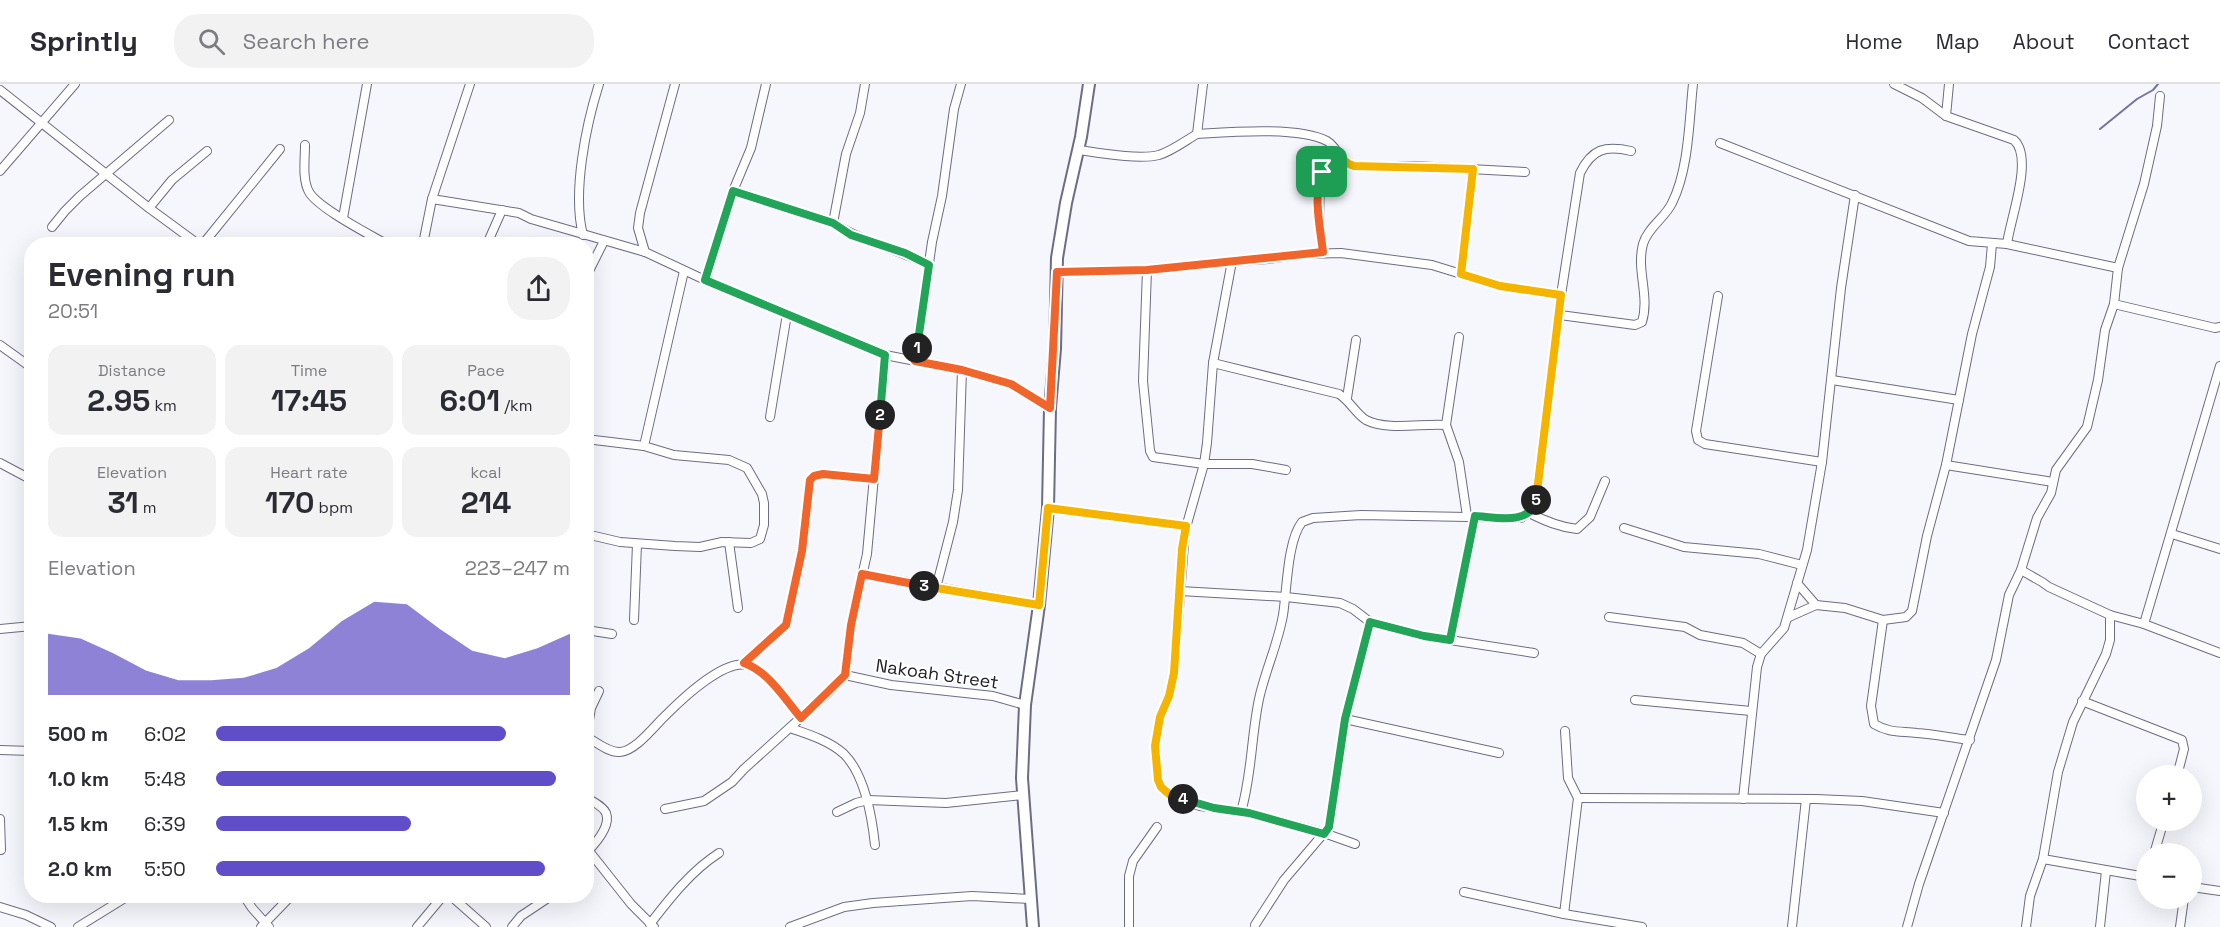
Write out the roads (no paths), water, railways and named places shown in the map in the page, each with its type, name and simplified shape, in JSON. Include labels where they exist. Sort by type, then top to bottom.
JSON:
[{"type":"street","points":[[0,171],[75,84]]},
{"type":"street","points":[[343,218],[367,84]]},
{"type":"street","points":[[424,237],[432,199],[470,84]]},
{"type":"street","points":[[584,235],[579,209],[580,192],[587,127],[599,84]]},
{"type":"street","points":[[645,252],[638,228],[640,213],[675,84]]},
{"type":"street","points":[[705,280],[733,191],[751,148],[766,84]]},
{"type":"street","points":[[833,223],[846,154],[860,113],[865,84]]},
{"type":"street","points":[[915,361],[954,109],[961,84]]},
{"type":"street","points":[[1033,927],[1023,795],[1025,705],[1039,605],[1048,508],[1050,408],[1061,227],[1079,150],[1089,84]]},
{"type":"street","points":[[1197,134],[1203,84]]},
{"type":"street","points":[[1560,315],[1635,325],[1642,322],[1645,293],[1642,268],[1643,242],[1668,211],[1677,190],[1686,153],[1693,84]]},
{"type":"street","points":[[1894,84],[1922,98],[1946,116],[2014,140],[2019,144],[2022,161],[2021,174],[2007,244]]},
{"type":"street","points":[[1946,116],[1949,84]]},
{"type":"street","points":[[0,90],[149,208],[190,237]]},
{"type":"street","points":[[1907,927],[1919,884],[1996,660],[2009,595],[2037,518],[2049,500],[2056,470],[2087,428],[2098,380],[2105,330],[2114,304],[2118,268],[2144,184],[2157,126],[2160,96]]},
{"type":"street","points":[[52,227],[65,211],[169,120]]},
{"type":"street","points":[[1079,150],[1117,155],[1158,155],[1197,134],[1284,132],[1327,141],[1339,156],[1354,166],[1525,172]]},
{"type":"street","points":[[1720,143],[1969,241],[2007,244],[2118,268]]},
{"type":"street","points":[[305,146],[305,172],[309,191],[315,199],[374,237]]},
{"type":"street","points":[[206,237],[280,148]]},
{"type":"street","points":[[1241,812],[1251,764],[1258,703],[1281,627],[1288,569],[1299,526],[1306,520],[1361,515],[1521,518],[1529,513],[1536,504],[1561,295],[1580,173],[1586,161],[1599,150],[1609,148],[1631,152]]},
{"type":"street","points":[[149,208],[172,180],[207,151]]},
{"type":"street","points":[[1323,252],[1319,220],[1320,178],[1322,172],[1339,156]]},
{"type":"street","points":[[1461,274],[1473,169]]},
{"type":"street","points":[[733,191],[833,223],[851,235],[905,253],[929,265]]},
{"type":"street","points":[[1743,799],[1757,667],[1761,654],[1784,628],[1807,550],[1822,462],[1841,288],[1855,195]]},
{"type":"street","points":[[432,199],[519,213],[591,237]]},
{"type":"street","points":[[491,237],[502,210]]},
{"type":"street","points":[[594,238],[645,252],[684,271],[885,355],[962,370],[1011,384],[1050,408]]},
{"type":"street","points":[[594,262],[604,241]]},
{"type":"street","points":[[1788,616],[1816,605],[1845,608],[1883,620],[1906,618],[1912,611],[1927,536],[1946,465],[1972,334],[1990,267],[1992,244]]},
{"type":"street","points":[[1057,272],[1147,270],[1232,261],[1268,260],[1323,252],[1400,259],[1432,265],[1500,286],[1561,295]]},
{"type":"street","points":[[1232,261],[1213,363],[1204,464],[1186,526],[1174,673],[1169,696],[1160,717],[1155,746],[1158,780],[1161,787],[1170,795],[1200,806],[1241,812],[1355,844]]},
{"type":"street","points":[[1147,270],[1143,381],[1149,451],[1153,457],[1204,464],[1252,464],[1286,470]]},
{"type":"street","points":[[644,446],[684,271]]},
{"type":"street","points":[[1718,297],[1696,431],[1698,440],[1705,444],[1822,462]]},
{"type":"street","points":[[2114,304],[2215,328],[2220,327]]},
{"type":"street","points":[[770,417],[787,314]]},
{"type":"street","points":[[1450,640],[1471,516],[1459,462],[1446,425],[1459,337]]},
{"type":"street","points":[[1347,398],[1356,340]]},
{"type":"street","points":[[0,345],[24,362]]},
{"type":"street","points":[[664,809],[704,801],[732,782],[845,675],[851,625],[867,554],[885,355]]},
{"type":"street","points":[[1213,363],[1340,394],[1347,398],[1361,416],[1372,422],[1389,425],[1446,425]]},
{"type":"street","points":[[2144,624],[2220,366]]},
{"type":"street","points":[[936,588],[953,522],[958,490],[962,370]]},
{"type":"street","points":[[1832,380],[1959,400]]},
{"type":"street","points":[[594,440],[644,446],[674,455],[729,460],[747,468],[762,494],[764,515],[763,534],[756,542],[751,543],[729,542],[699,547],[637,544],[594,536]]},
{"type":"street","points":[[0,463],[24,476]]},
{"type":"street","points":[[1946,465],[2053,482]]},
{"type":"street","points":[[594,741],[612,751],[621,752],[629,749],[681,701],[720,671],[744,663],[786,625],[802,551],[810,480],[814,476],[823,474],[874,479]]},
{"type":"street","points":[[1529,513],[1565,528],[1577,529],[1590,517],[1605,481]]},
{"type":"street","points":[[1048,508],[1186,526]]},
{"type":"street","points":[[1624,528],[1684,547],[1759,554],[1802,566]]},
{"type":"street","points":[[2172,534],[2220,549]]},
{"type":"street","points":[[729,542],[738,608]]},
{"type":"street","points":[[634,620],[637,544]]},
{"type":"street","points":[[2020,570],[2049,587],[2110,615],[2144,624],[2220,653]]},
{"type":"street","points":[[862,574],[1039,605]]},
{"type":"street","points":[[1797,583],[1816,605]]},
{"type":"street","points":[[1180,591],[1286,597],[1340,603],[1353,609],[1370,622],[1424,636],[1534,653]]},
{"type":"street","points":[[2026,927],[2031,896],[2043,859],[2058,772],[2073,722],[2106,654],[2110,639],[2110,615]]},
{"type":"street","points":[[1610,617],[1685,627],[1700,635],[1743,643],[1761,654]]},
{"type":"street","points":[[1883,620],[1871,705],[1874,724],[1896,733],[1970,740]]},
{"type":"street","points":[[1255,925],[1284,880],[1329,827],[1345,719],[1370,622]]},
{"type":"street","points":[[0,629],[24,627]]},
{"type":"street","points":[[594,631],[612,634]]},
{"type":"street","points":[[744,663],[752,666],[767,678],[801,718]]},
{"type":"street","name":"Nakoah Street","points":[[845,675],[891,685],[993,696],[1025,705]]},
{"type":"street","points":[[594,702],[599,691]]},
{"type":"street","points":[[1635,700],[1751,711]]},
{"type":"street","points":[[2082,701],[2182,740],[2184,749],[2179,765]]},
{"type":"street","points":[[1345,719],[1498,753]]},
{"type":"street","points":[[790,728],[828,743],[843,753],[853,765],[868,801],[875,845]]},
{"type":"street","points":[[1564,731],[1568,778],[1578,798],[1564,914]]},
{"type":"street","points":[[0,750],[24,751]]},
{"type":"street","points":[[837,812],[856,803],[868,801],[946,802],[1023,795]]},
{"type":"street","points":[[1578,798],[1862,801],[1944,813]]},
{"type":"street","points":[[1792,927],[1806,799]]},
{"type":"street","points":[[594,803],[606,813],[607,821],[594,844]]},
{"type":"street","points":[[0,819],[1,850]]},
{"type":"street","points":[[1129,927],[1129,876],[1133,861],[1156,827]]},
{"type":"street","points":[[594,859],[652,926],[684,882],[719,853]]},
{"type":"street","points":[[2043,859],[2136,876]]},
{"type":"street","points":[[2100,927],[2106,871]]},
{"type":"street","points":[[2202,888],[2220,891]]},
{"type":"street","points":[[1464,892],[1564,914],[1642,927]]},
{"type":"street","points":[[790,927],[844,907],[873,903],[972,896],[1030,899]]},
{"type":"street","points":[[78,927],[117,903]]},
{"type":"street","points":[[249,903],[265,926],[285,903]]},
{"type":"street","points":[[417,927],[437,903]]},
{"type":"street","points":[[459,903],[486,927]]},
{"type":"street","points":[[512,927],[521,916],[540,903]]},
{"type":"street","points":[[0,907],[26,915],[51,927]]},
{"type":"street","points":[[2180,927],[2182,909]]},
{"type":"waterway","points":[[2100,129],[2158,84]]}]
